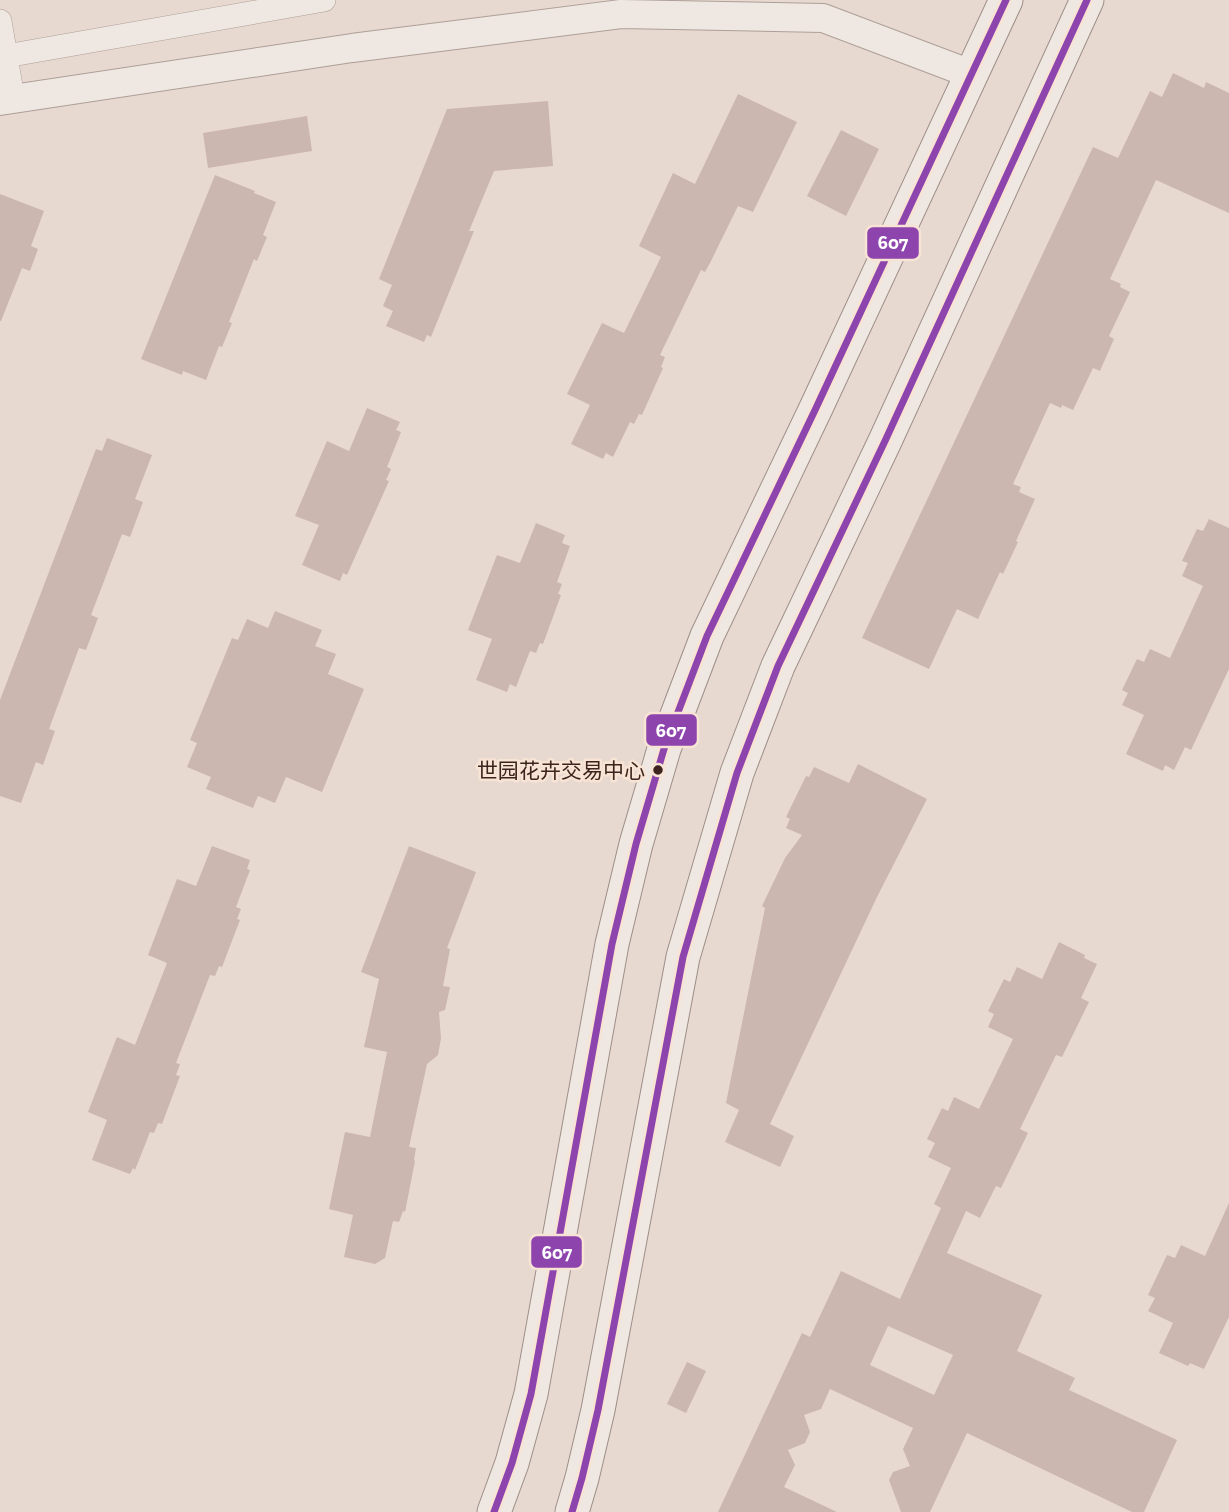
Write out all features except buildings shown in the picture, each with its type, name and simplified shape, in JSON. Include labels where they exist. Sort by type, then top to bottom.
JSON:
[{"type":"main road","points":[[494,1512],[512,1462],[531,1394],[612,944],[636,844],[664,749],[707,636],[1006,0]]},
{"type":"main road","points":[[572,1512],[597,1410],[683,957],[737,773],[778,666],[885,441],[1087,0]]},
{"type":"street","points":[[6,56],[324,0]]},
{"type":"street","points":[[0,21],[6,56],[7,100],[352,48],[621,14],[823,18],[971,74]]},
{"type":"transit line","name":"607","points":[[494,1512],[512,1463],[531,1394],[612,944],[636,844],[664,749],[707,636],[1006,0]]},
{"type":"transit line","name":"607","points":[[572,1512],[598,1410],[683,957],[737,773],[778,666],[885,441],[1087,0]]},
{"type":"place","name":"世园花卉交易中心","points":[[658,770]]}]
